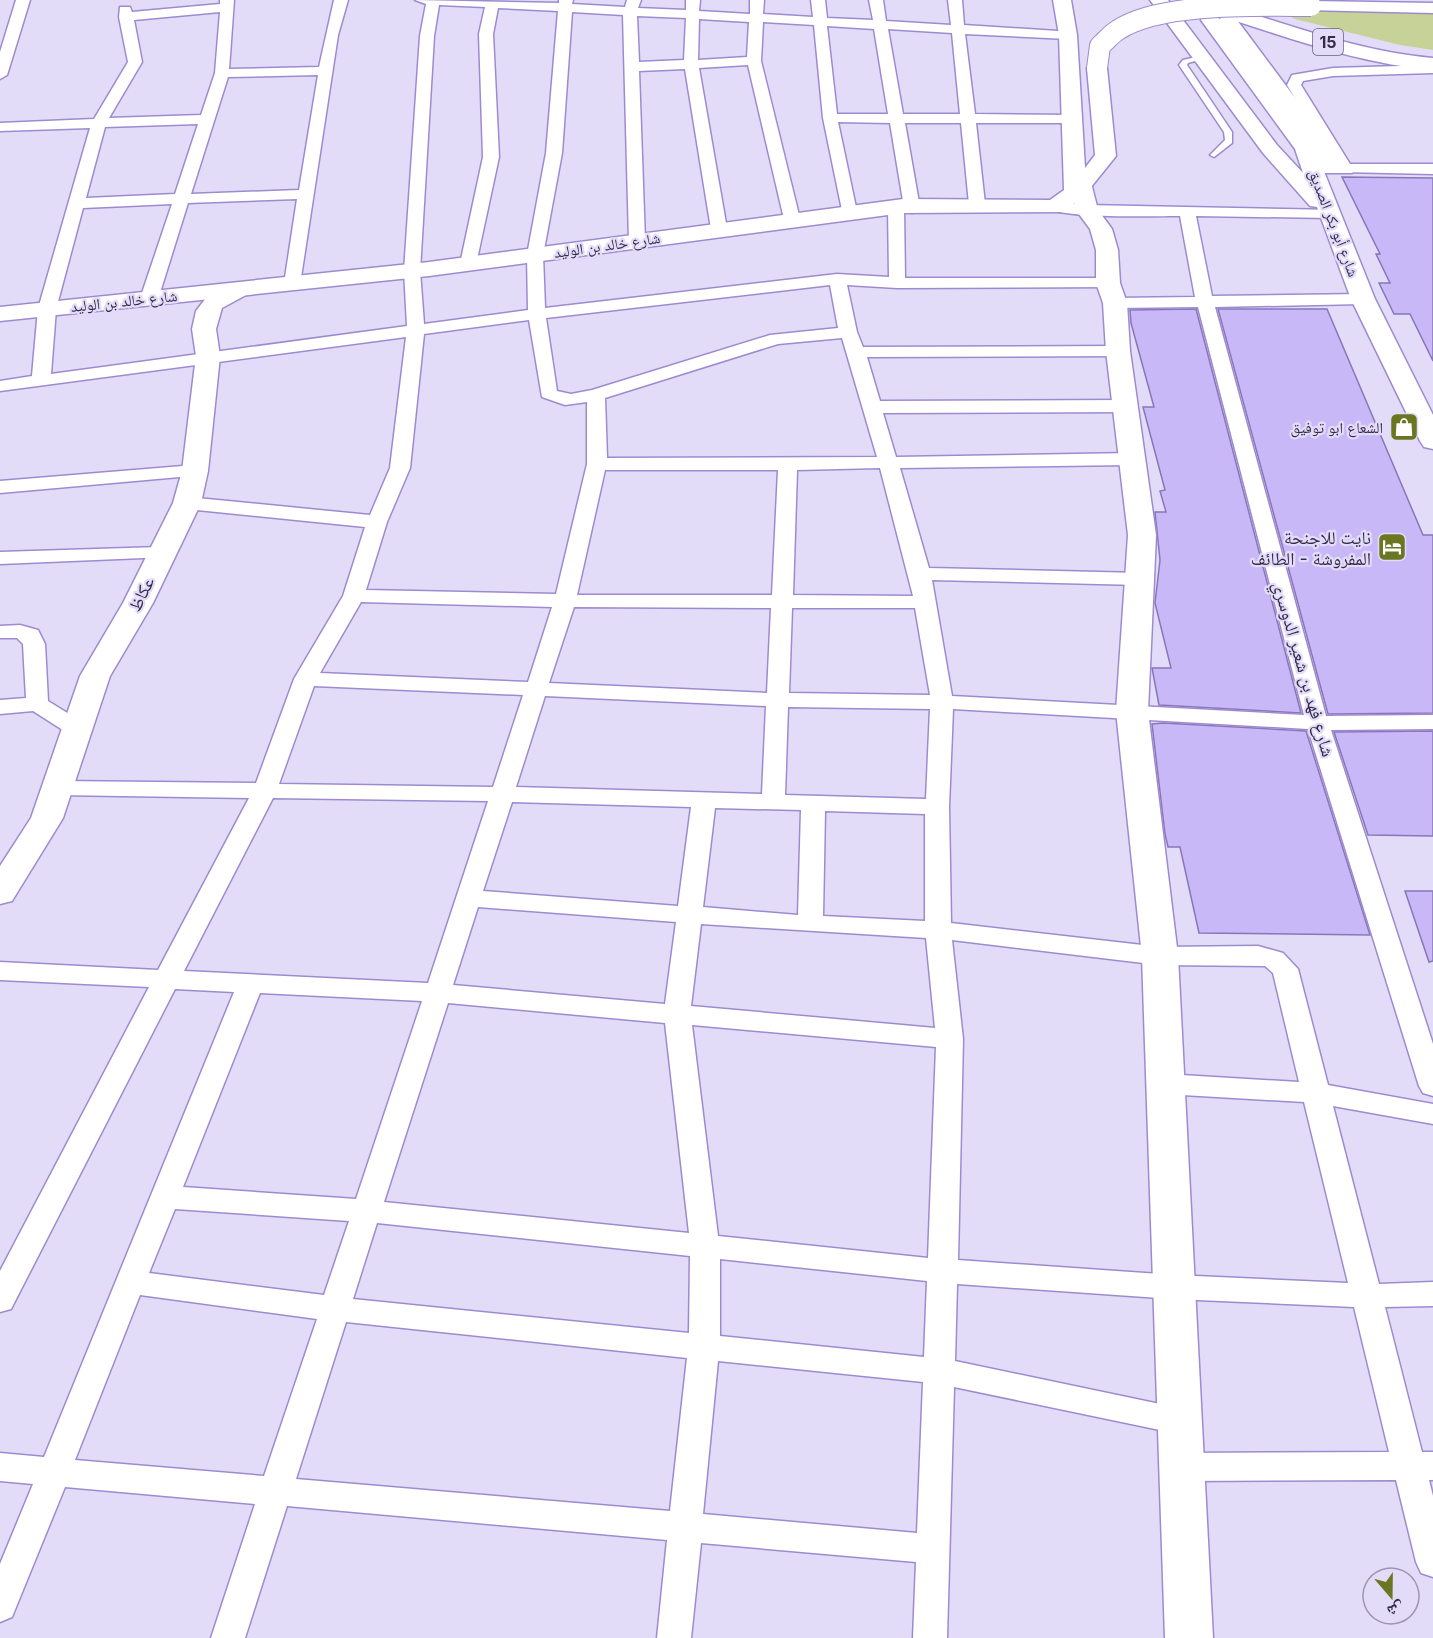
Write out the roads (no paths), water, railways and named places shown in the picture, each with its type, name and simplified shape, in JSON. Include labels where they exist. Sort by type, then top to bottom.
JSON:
[{"type":"main road","points":[[1062,0],[1068,35],[1075,198],[1101,229],[1107,250],[1142,535],[1132,711],[1160,956],[1189,1638]]},
{"type":"main road","points":[[1159,0],[1270,149],[1330,213]]},
{"type":"main road","points":[[1185,0],[1221,17],[1306,126],[1328,169],[1344,169]]},
{"type":"main road","points":[[1266,0],[1262,3],[1266,11],[1276,17],[1393,50],[1433,56]]},
{"type":"main road","points":[[1075,198],[1106,156],[1097,68],[1098,49],[1105,39],[1132,22],[1154,15],[1193,8],[1234,6],[1433,8]]},
{"type":"main road","name":"15","points":[[1221,17],[1370,56],[1410,63],[1433,64]]},
{"type":"main road","name":"شارع أبو بكر الصديق","points":[[1221,17],[1305,149],[1363,299],[1433,441]]},
{"type":"main road","name":"شارع خالد بن الوليد","points":[[0,314],[412,271],[849,212],[1075,198]]},
{"type":"main road","name":"عكاظ","points":[[0,893],[47,818],[95,676],[138,603],[160,553],[187,503],[195,471],[208,356],[204,329],[208,311],[214,303],[238,290]]},
{"type":"street","points":[[0,75],[6,34],[22,0]]},
{"type":"street","points":[[292,284],[331,35],[341,0]]},
{"type":"street","points":[[422,0],[692,7],[756,18],[1068,35]]},
{"type":"street","points":[[0,1300],[165,978],[265,790],[305,680],[354,596],[377,522],[400,468],[416,330],[412,271],[427,36],[433,0]]},
{"type":"street","points":[[757,0],[754,62],[792,219]]},
{"type":"street","points":[[818,0],[830,118],[849,212]]},
{"type":"street","points":[[876,0],[896,118],[904,207],[897,283]]},
{"type":"street","points":[[955,0],[977,204]]},
{"type":"street","points":[[468,264],[491,157],[486,34],[493,2]]},
{"type":"street","points":[[41,381],[47,309],[99,123],[135,62],[125,14],[227,3],[222,73],[149,299]]},
{"type":"street","points":[[565,4],[554,153],[535,255],[537,314],[548,393],[554,399],[568,400],[596,395],[776,339],[848,333]]},
{"type":"street","points":[[632,6],[637,241]]},
{"type":"street","points":[[692,7],[691,64],[719,229]]},
{"type":"street","points":[[632,67],[754,62]]},
{"type":"street","points":[[1433,69],[1333,72],[1297,78],[1294,85],[1344,169],[1433,169]]},
{"type":"street","points":[[222,73],[326,71]]},
{"type":"street","points":[[830,118],[1072,119]]},
{"type":"street","points":[[0,127],[207,119]]},
{"type":"street","points":[[77,203],[306,194]]},
{"type":"street","points":[[1075,198],[1187,212],[1330,213]]},
{"type":"street","name":"شارع فهد بن شعير الدوسري","points":[[1187,212],[1205,302],[1317,723],[1433,1086]]},
{"type":"street","points":[[837,279],[848,333],[857,352],[920,574],[942,702],[938,807],[938,930],[950,1039],[930,1638]]},
{"type":"street","points":[[0,386],[208,356],[837,279],[1112,293],[1205,302],[1363,299]]},
{"type":"street","points":[[857,352],[1118,351]]},
{"type":"street","points":[[228,1638],[565,602],[597,464],[596,395]]},
{"type":"street","points":[[873,407],[1127,406]]},
{"type":"street","points":[[597,464],[1132,459]]},
{"type":"street","points":[[773,802],[784,602],[788,464]]},
{"type":"street","points":[[0,487],[195,471]]},
{"type":"street","points":[[187,503],[377,522]]},
{"type":"street","points":[[0,558],[160,553]]},
{"type":"street","points":[[920,574],[1140,579]]},
{"type":"street","points":[[354,596],[565,602],[925,602]]},
{"type":"street","points":[[0,632],[20,631],[30,635],[34,644],[37,704]]},
{"type":"street","points":[[305,680],[778,700],[942,702],[1317,723],[1433,722]]},
{"type":"street","points":[[0,707],[37,704],[77,729]]},
{"type":"street","points":[[57,788],[503,794],[938,807]]},
{"type":"street","points":[[674,1638],[704,1346],[705,1247],[677,1013],[704,800]]},
{"type":"street","points":[[810,924],[813,804]]},
{"type":"street","points":[[469,898],[810,924],[938,930],[1160,956],[1258,955],[1274,959],[1285,969],[1367,1296],[1422,1466],[1433,1562]]},
{"type":"street","points":[[0,971],[438,993],[950,1039]]},
{"type":"street","points":[[0,1606],[251,983]]},
{"type":"street","points":[[1165,1084],[1316,1093],[1433,1114]]},
{"type":"street","points":[[165,1197],[367,1211],[942,1270],[1174,1287],[1367,1296],[1433,1294]]},
{"type":"street","points":[[131,1282],[336,1309],[939,1371],[1179,1421]]},
{"type":"street","points":[[1182,1467],[1422,1466]]},
{"type":"street","points":[[0,1467],[933,1549]]},
{"type":"lane","points":[[1200,58],[1185,61],[1183,65],[1228,132],[1228,141],[1214,154]]},
{"type":"place","name":"الشعاع ابو توفيق","points":[[1404,427]]},
{"type":"place","name":"نايت للاجنحة المفروشة - الطائف","points":[[1392,547]]}]
